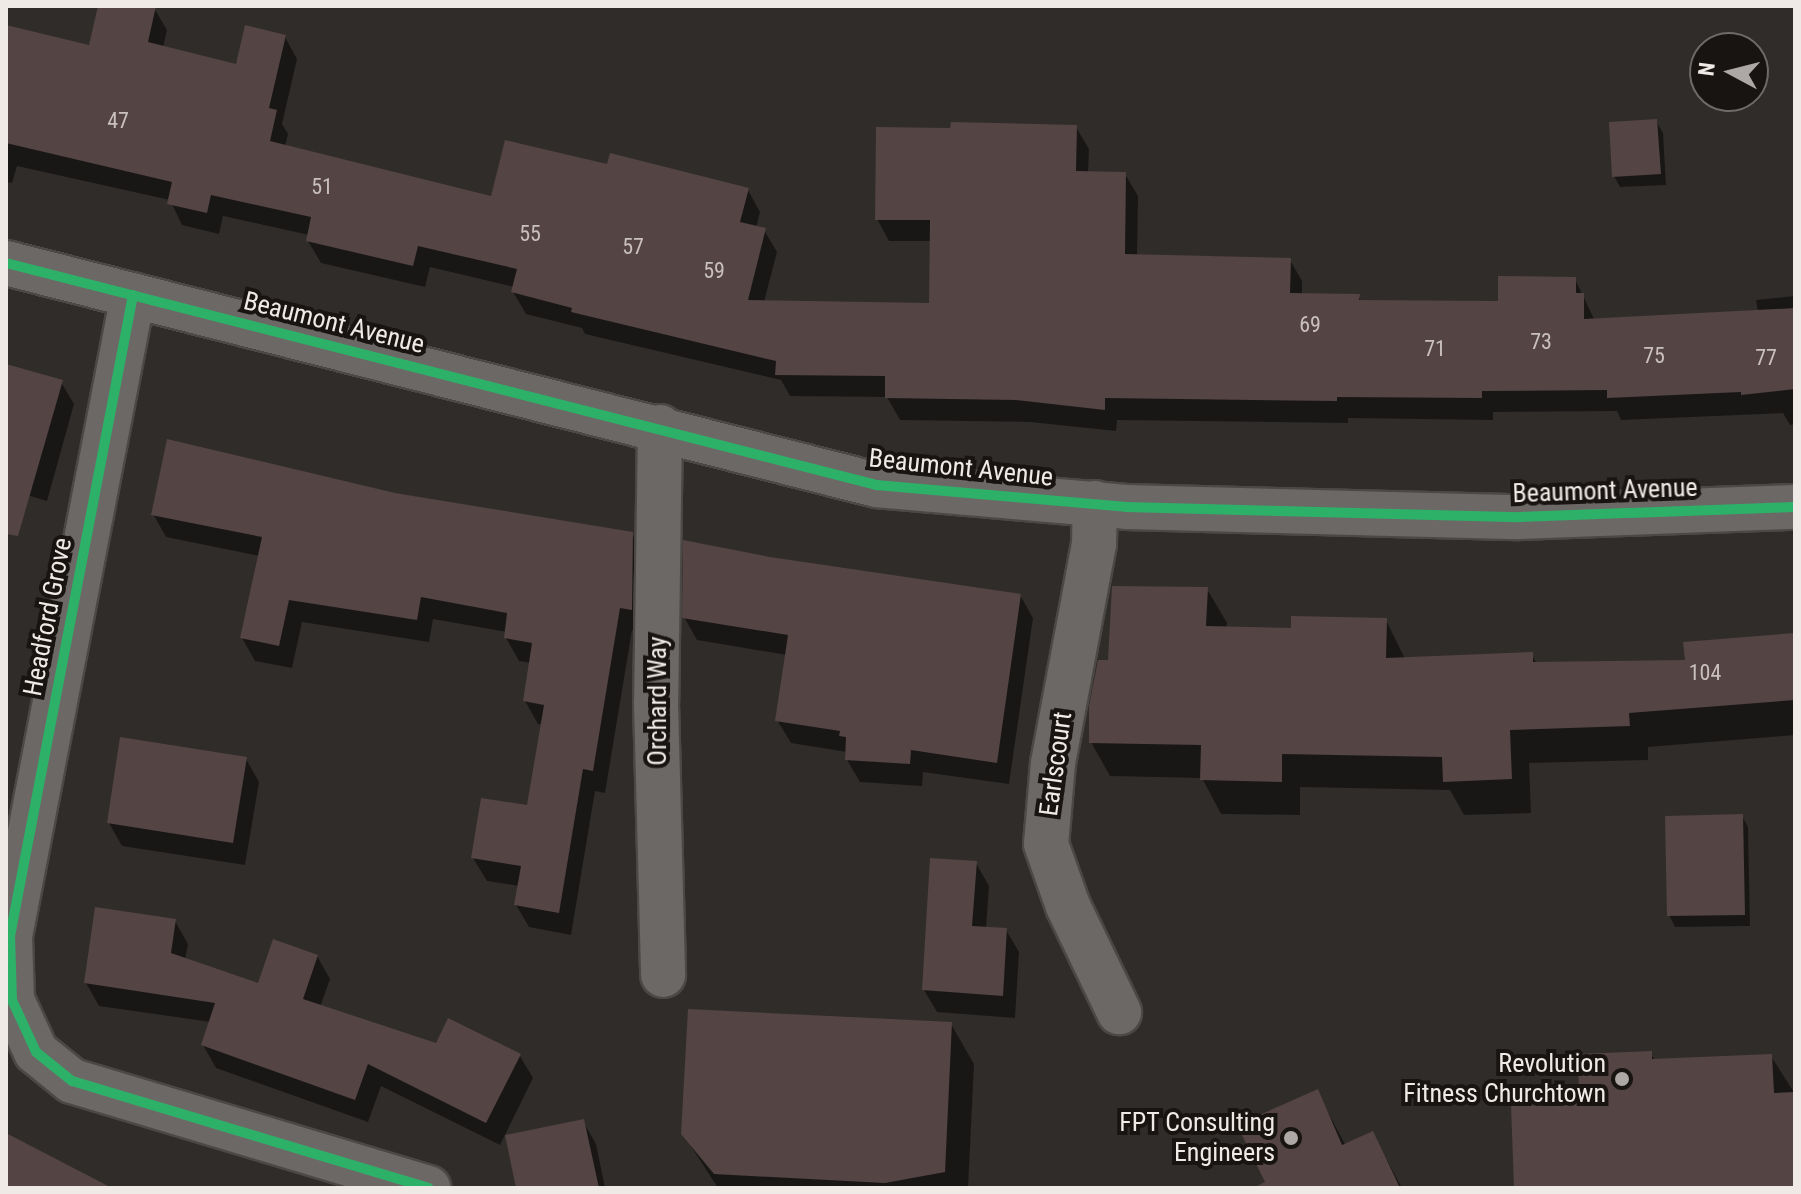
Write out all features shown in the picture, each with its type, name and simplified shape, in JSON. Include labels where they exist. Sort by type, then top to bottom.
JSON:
[{"type":"street","name":"Beaumont Avenue","points":[[6,263],[660,427],[876,485],[1095,503],[1519,517],[1795,507]]},
{"type":"street","name":"Headford Grove","points":[[133,295],[10,936],[12,1000],[36,1052],[72,1081],[428,1188]]},
{"type":"street","name":"Orchard Way","points":[[660,427],[656,703],[663,975]]},
{"type":"street","name":"Earlscourt","points":[[1095,503],[1094,544],[1053,763],[1046,844],[1068,906],[1119,1012]]},
{"type":"building","points":[[98,6],[156,6],[148,42],[236,64],[245,25],[286,35],[269,108],[277,110],[270,141],[491,196],[505,140],[607,164],[610,153],[749,188],[740,222],[766,228],[748,300],[929,303],[930,220],[875,220],[876,127],[950,128],[951,122],[1077,125],[1076,171],[1126,172],[1125,254],[1291,258],[1290,293],[1360,294],[1359,300],[1498,301],[1498,276],[1576,277],[1576,293],[1584,293],[1584,319],[1795,308],[1795,389],[1741,395],[1741,392],[1607,398],[1607,390],[1482,391],[1482,398],[1337,397],[1337,401],[1105,398],[1105,410],[1016,400],[885,398],[885,376],[775,375],[776,361],[571,312],[572,308],[511,292],[517,269],[418,246],[413,266],[306,241],[311,217],[211,195],[207,213],[167,204],[172,182],[6,143],[6,25],[89,45]]},
{"type":"building","points":[[1657,119],[1661,174],[1612,177],[1609,122]]},
{"type":"building","points":[[6,364],[63,380],[18,536],[6,534]]},
{"type":"building","points":[[167,439],[395,493],[633,532],[632,610],[620,608],[593,771],[583,769],[559,913],[514,905],[521,866],[471,858],[481,798],[527,805],[544,705],[523,701],[532,643],[504,638],[507,613],[421,597],[417,620],[289,600],[279,646],[240,638],[262,537],[151,515]]},
{"type":"building","points":[[683,540],[770,557],[1021,594],[997,763],[911,750],[910,764],[845,760],[846,737],[839,736],[840,731],[775,721],[788,635],[682,618]]},
{"type":"building","points":[[1112,586],[1208,587],[1206,626],[1291,628],[1291,616],[1387,618],[1386,658],[1533,652],[1533,662],[1685,660],[1683,642],[1795,633],[1795,700],[1629,713],[1630,726],[1510,730],[1512,779],[1443,782],[1442,757],[1282,754],[1282,782],[1200,780],[1201,745],[1089,743],[1089,706],[1098,660],[1108,660]]},
{"type":"building","points":[[120,737],[247,757],[233,843],[107,823]]},
{"type":"building","points":[[1743,814],[1745,915],[1667,916],[1665,816]]},
{"type":"building","points":[[930,858],[977,861],[972,926],[1007,928],[1003,996],[922,990]]},
{"type":"building","points":[[95,907],[176,919],[171,953],[258,983],[273,939],[318,955],[303,999],[436,1043],[448,1018],[521,1054],[486,1123],[368,1064],[355,1100],[201,1045],[215,1003],[84,983]]},
{"type":"building","points":[[688,1009],[952,1022],[945,1172],[885,1183],[714,1174],[681,1134]]},
{"type":"building","points":[[1652,1051],[1652,1059],[1772,1054],[1774,1093],[1795,1092],[1795,1188],[1514,1188],[1511,1105],[1579,1103],[1578,1054]]},
{"type":"building","name":"FPT Consulting Engineers","points":[[1318,1089],[1342,1145],[1373,1131],[1400,1188],[1253,1188],[1265,1182],[1237,1125]]},
{"type":"building","points":[[584,1119],[599,1188],[516,1188],[505,1135]]},
{"type":"building","points":[[6,1133],[112,1188],[6,1188]]},
{"type":"cycle path","points":[[6,263],[876,485],[1126,507],[1519,517],[1795,507]]},
{"type":"cycle path","points":[[133,295],[10,936],[12,1000],[36,1052],[72,1081],[428,1188]]},
{"type":"place","name":"Revolution Fitness Churchtown","points":[[1622,1079]]},
{"type":"place","name":"FPT Consulting Engineers","points":[[1291,1138]]}]
